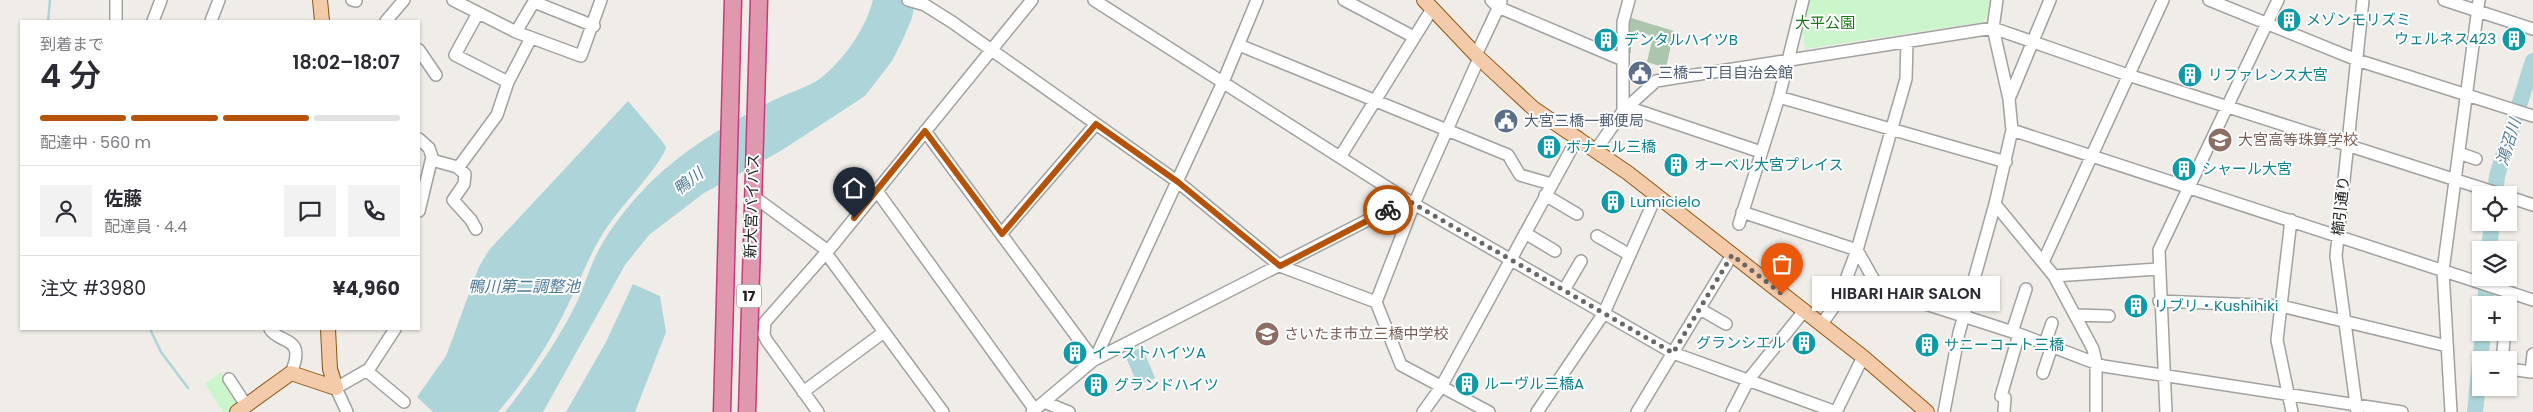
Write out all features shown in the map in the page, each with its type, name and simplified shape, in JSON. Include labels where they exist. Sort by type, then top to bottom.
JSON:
[{"type":"highway","name":"新大宮バイパス","points":[[722,412],[733,0]]},
{"type":"highway","name":"新大宮バイパス","points":[[747,412],[759,0]]},
{"type":"main road","points":[[320,0],[322,20]]},
{"type":"main road","points":[[1428,4],[1477,57],[1533,108],[1578,137],[1656,196],[1863,357],[1927,412]]},
{"type":"main road","points":[[328,330],[330,369],[336,388]]},
{"type":"main road","points":[[241,408],[291,372],[336,388]]},
{"type":"street","points":[[116,0],[116,20]]},
{"type":"street","points":[[153,20],[161,0]]},
{"type":"street","points":[[210,20],[218,0]]},
{"type":"street","points":[[391,19],[404,0]]},
{"type":"street","points":[[453,0],[516,32],[582,56],[594,26],[601,0]]},
{"type":"street","points":[[908,0],[925,5],[991,49],[1178,182],[1280,266],[1376,302]]},
{"type":"street","points":[[818,412],[767,341],[764,335],[765,322],[827,252],[1032,0]]},
{"type":"street","points":[[1094,0],[1410,202],[1673,353],[1836,412],[1863,357]]},
{"type":"street","points":[[1094,360],[1224,82],[1257,0]]},
{"type":"street","points":[[1344,0],[1414,37]]},
{"type":"street","points":[[1625,109],[1623,22],[1629,0]]},
{"type":"street","points":[[1739,224],[1779,97],[1803,0]]},
{"type":"street","points":[[1944,412],[1964,316],[1996,204],[2012,130],[2009,99],[1994,28],[1997,0]]},
{"type":"street","points":[[2009,99],[2050,0]]},
{"type":"street","points":[[2044,260],[2163,0]]},
{"type":"street","points":[[2209,0],[2357,60],[2533,116]]},
{"type":"street","points":[[2166,412],[2159,301],[2159,250],[2278,0]]},
{"type":"street","name":"櫛引通り","points":[[2356,408],[2336,256],[2363,0]]},
{"type":"street","points":[[2444,0],[2478,6],[2533,29]]},
{"type":"street","points":[[516,32],[534,1],[594,26]]},
{"type":"street","points":[[1489,412],[1401,365],[1376,302],[1410,202],[1446,131],[1477,57],[1497,2],[1623,60]]},
{"type":"street","points":[[1340,156],[1414,37],[1428,4]]},
{"type":"street","points":[[2451,412],[2443,271],[2478,6]]},
{"type":"street","points":[[478,13],[455,55],[508,82]]},
{"type":"street","points":[[1596,150],[1625,109],[1656,81],[1994,28],[2128,75],[2475,186]]},
{"type":"street","points":[[458,168],[497,115],[508,82],[531,38]]},
{"type":"street","points":[[1821,325],[1838,301],[1857,250],[1906,78],[1907,42]]},
{"type":"street","points":[[1239,45],[1374,102],[1508,155],[1520,175],[1550,184]]},
{"type":"street","points":[[420,51],[436,75]]},
{"type":"street","points":[[1779,97],[1893,128],[2006,162]]},
{"type":"street","points":[[1625,109],[1761,152]]},
{"type":"street","points":[[1002,234],[1096,124]]},
{"type":"street","points":[[2012,130],[2533,300]]},
{"type":"street","points":[[925,131],[1094,360]]},
{"type":"street","points":[[1423,412],[1441,387],[1550,184],[1578,137]]},
{"type":"street","points":[[420,140],[429,148],[432,160],[421,195]]},
{"type":"street","points":[[2458,153],[2476,159]]},
{"type":"street","points":[[432,160],[458,168],[466,174],[466,179],[453,200],[471,220],[476,229]]},
{"type":"street","points":[[753,188],[827,252],[942,412]]},
{"type":"street","points":[[877,191],[1033,411],[1094,360],[1410,202]]},
{"type":"street","points":[[1545,195],[1577,214]]},
{"type":"street","points":[[1537,412],[1604,313],[1656,196]]},
{"type":"street","points":[[2517,200],[2533,205]]},
{"type":"street","points":[[1996,204],[2044,260],[2093,349],[2096,362],[2096,412]]},
{"type":"street","points":[[1742,212],[1857,250],[1879,289],[2016,333],[2103,366],[2288,394],[2356,408],[2402,412]]},
{"type":"street","points":[[2291,220],[2277,340],[2292,412]]},
{"type":"street","points":[[1525,233],[1555,250]]},
{"type":"street","points":[[1597,236],[1630,255]]},
{"type":"street","points":[[1637,412],[1732,255]]},
{"type":"street","points":[[1564,290],[1581,261]]},
{"type":"street","points":[[2054,276],[2158,269]]},
{"type":"street","points":[[2004,412],[2005,398],[2001,396],[2026,289]]},
{"type":"street","points":[[2509,292],[2509,296]]},
{"type":"street","points":[[2159,301],[2281,306],[2447,346]]},
{"type":"street","points":[[1700,308],[1726,324]]},
{"type":"street","points":[[1732,412],[1749,379],[1804,311]]},
{"type":"street","points":[[2075,316],[2109,316]]},
{"type":"street","points":[[2043,373],[2052,323]]},
{"type":"street","points":[[271,330],[273,333],[290,334],[295,358],[291,372]]},
{"type":"street","points":[[346,412],[336,388],[367,370],[382,352],[393,330]]},
{"type":"street","points":[[804,392],[884,332]]},
{"type":"street","points":[[2517,370],[2531,372],[2533,354]]},
{"type":"street","points":[[367,370],[404,402]]},
{"type":"street","points":[[229,379],[241,408]]},
{"type":"street","points":[[1044,402],[1069,412]]},
{"type":"green space","name":"大平公園","points":[[1806,0],[1991,0],[1988,16],[1983,22],[1805,49],[1803,35],[1799,33]]},
{"type":"green space","points":[[1628,17],[1674,31],[1666,68],[1647,62],[1653,36],[1635,31],[1631,43],[1631,53],[1627,52]]},
{"type":"green space","points":[[221,372],[241,404],[230,412],[223,412],[205,384]]},
{"type":"water","name":"鴨川","points":[[873,0],[915,0],[912,18],[892,61],[865,96],[779,152],[704,193],[649,235],[625,265],[543,412],[505,412],[551,348],[567,322],[596,255],[631,203],[664,170],[712,135],[781,96],[821,78],[838,62],[853,43],[865,22]]},
{"type":"water","name":"鴨川第二調整池","points":[[628,101],[666,147],[658,163],[603,233],[560,321],[544,348],[518,388],[498,412],[433,412],[417,397],[446,356],[479,267],[489,250]]},
{"type":"water","name":"鴨川第二調整池","points":[[633,284],[660,296],[666,332],[635,412],[566,412],[606,342]]},
{"type":"water","points":[[1142,347],[1155,378],[1138,385],[1125,355]]},
{"type":"waterway","points":[[48,20],[50,0]]},
{"type":"waterway","name":"鴻沼川","points":[[2496,186],[2497,176],[2533,61]]},
{"type":"waterway","name":"鴻沼川","points":[[2490,241],[2491,231]]},
{"type":"waterway","name":"鴻沼川","points":[[2486,286],[2486,296]]},
{"type":"waterway","points":[[150,330],[161,352],[188,388]]},
{"type":"waterway","name":"鴻沼川","points":[[2475,412],[2482,341]]},
{"type":"way so far","points":[[1388,210],[1407,200],[1673,353],[1732,255],[1782,294]]},
{"type":"place","name":"メゾンモリズミ","points":[[2289,20]]},
{"type":"place","name":"ウェルネス423","points":[[2514,39]]},
{"type":"place","name":"デンタルハイツB","points":[[1606,40]]},
{"type":"place","name":"三橋一丁目自治会館","points":[[1640,73]]},
{"type":"place","name":"リファレンス大宮","points":[[2190,75]]},
{"type":"place","name":"大宮三橋一郵便局","points":[[1506,121]]},
{"type":"place","name":"大宮高等珠算学校","points":[[2220,140]]},
{"type":"place","name":"ボナール三橋","points":[[1549,147]]},
{"type":"place","name":"オーベル大宮プレイス","points":[[1676,165]]},
{"type":"place","name":"シャール大宮","points":[[2184,169]]},
{"type":"place","name":"Lumicielo","points":[[1613,202]]},
{"type":"place","name":"HIBARI HAIR SALON","points":[[1782,294]]},
{"type":"place","name":"リブリ・Kushihiki","points":[[2136,306]]},
{"type":"place","name":"さいたま市立三橋中学校","points":[[1267,334]]},
{"type":"place","name":"グランシエル","points":[[1804,343]]},
{"type":"place","name":"サニーコート三橋","points":[[1927,345]]},
{"type":"place","name":"イーストハイツA","points":[[1075,353]]},
{"type":"place","name":"ルーヴル三橋A","points":[[1467,384]]},
{"type":"place","name":"グランドハイツ","points":[[1096,385]]},
{"type":"route","points":[[854,218],[925,131],[1002,234],[1096,124],[1178,182],[1280,266],[1388,210]]}]
